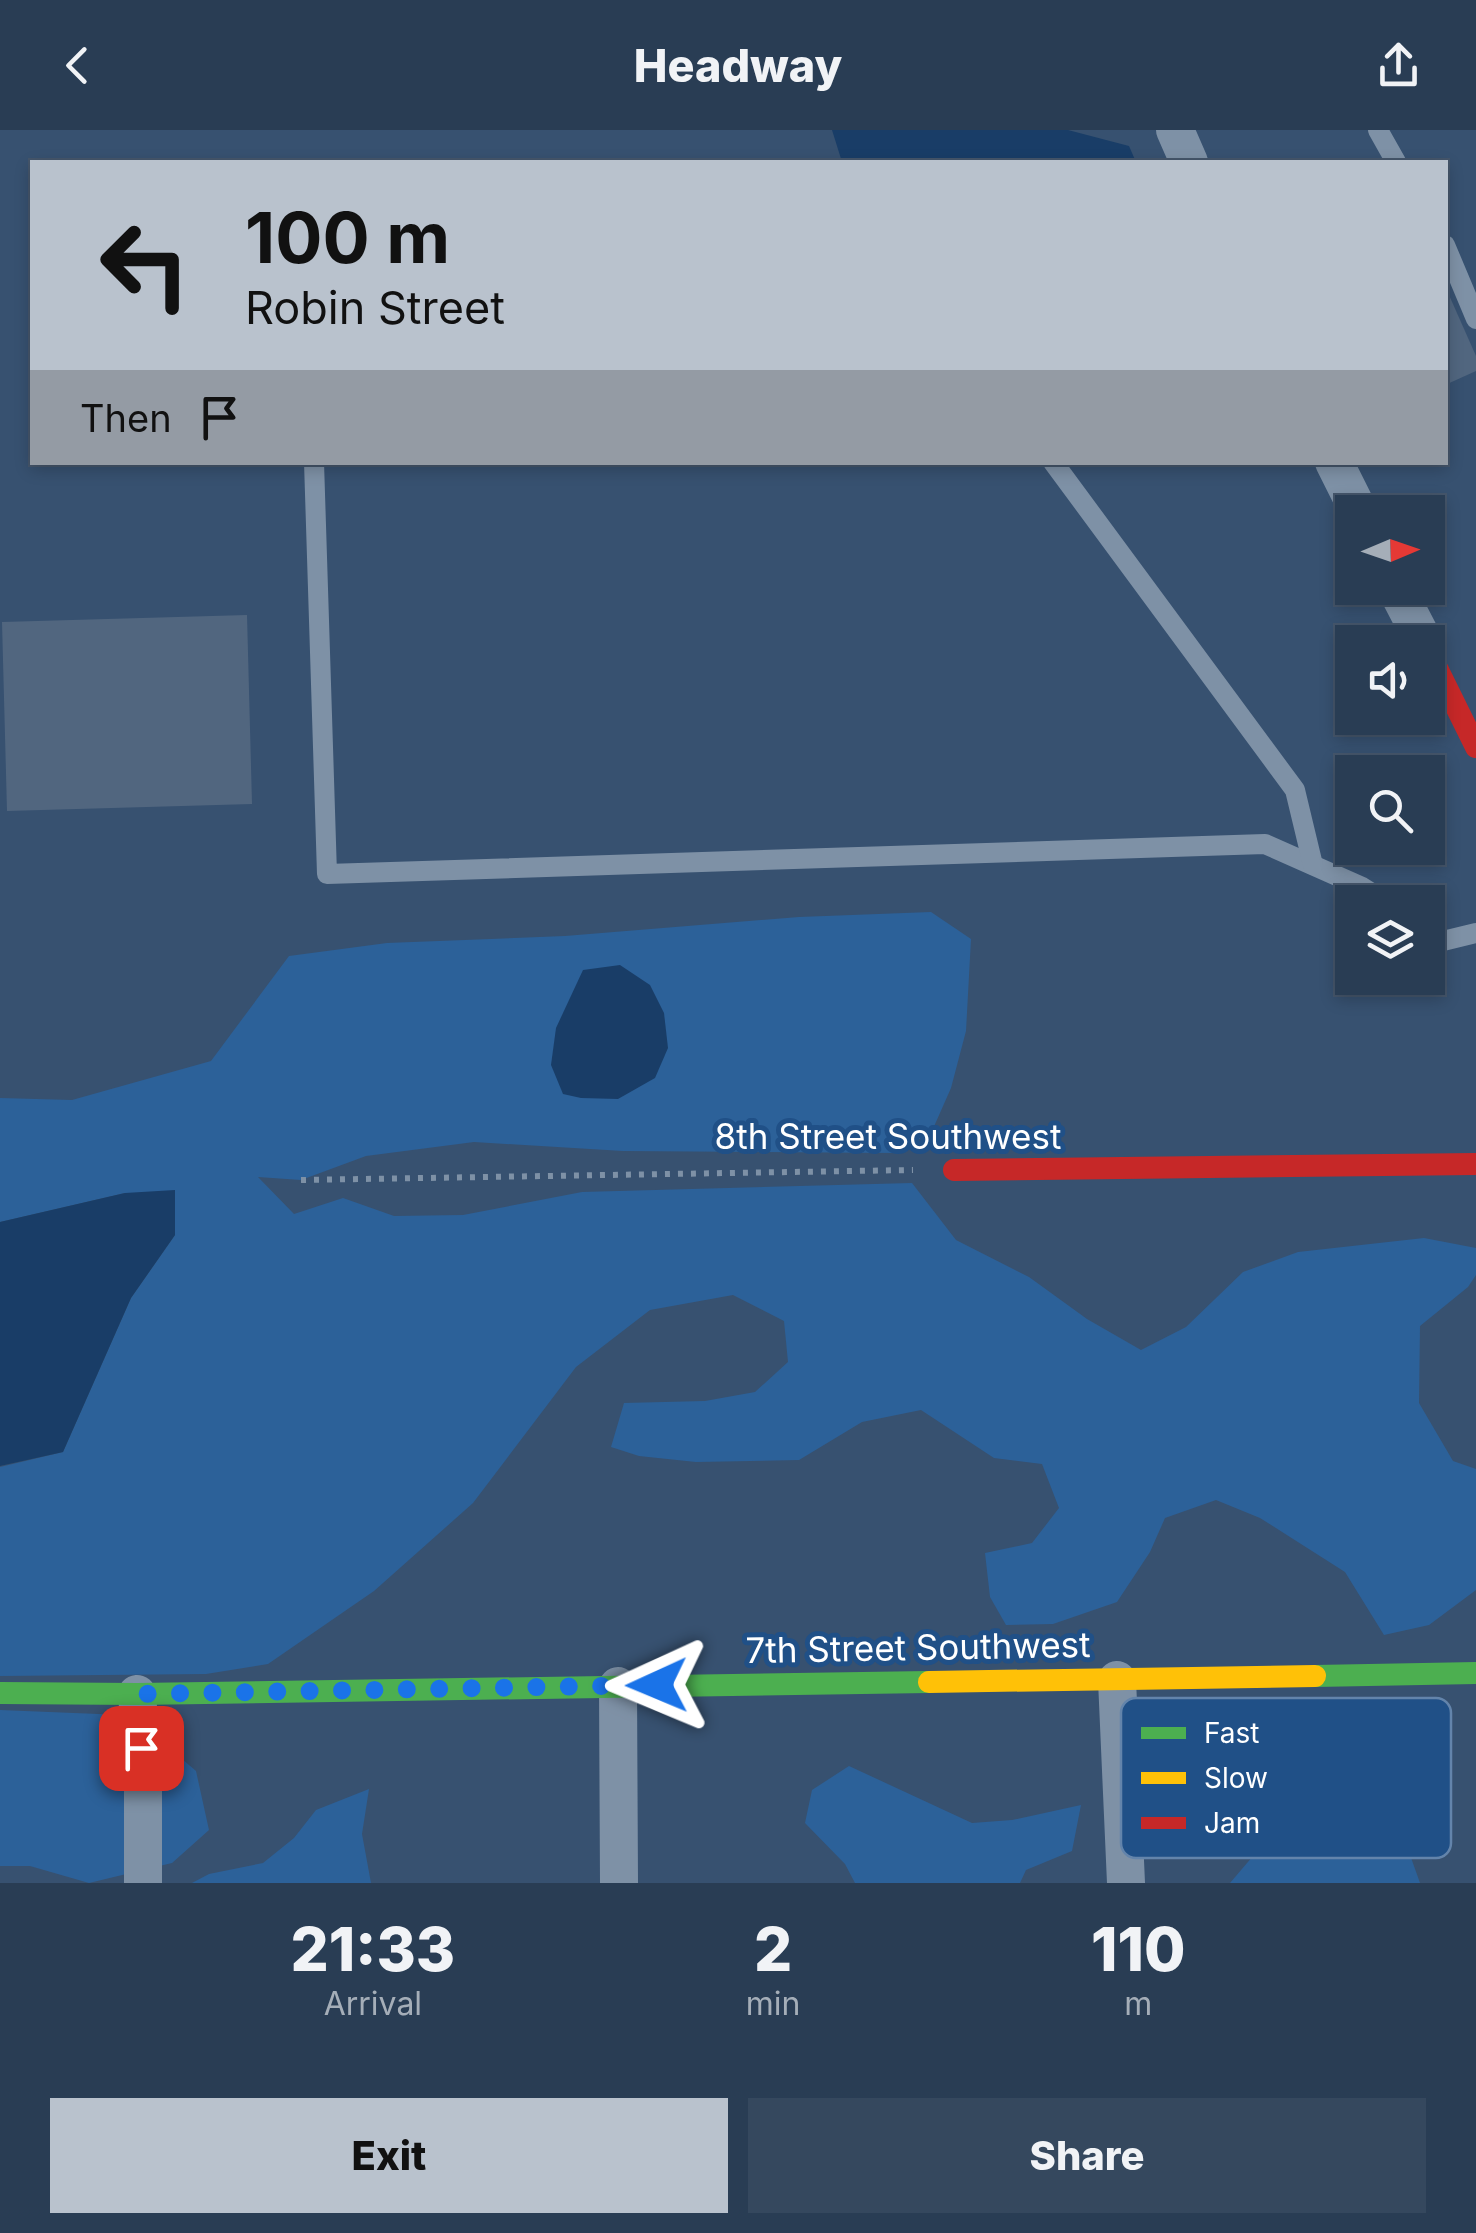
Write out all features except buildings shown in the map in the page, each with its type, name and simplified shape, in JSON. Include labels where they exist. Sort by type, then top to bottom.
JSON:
[{"type":"street","points":[[1174,130],[1188,160]]},
{"type":"street","points":[[1336,465],[1350,495]]},
{"type":"street","points":[[1445,684],[1476,747]]},
{"type":"street","name":"8th Street Southwest","points":[[954,1170],[1476,1164]]},
{"type":"street","name":"7th Street Southwest","points":[[0,1692],[137,1694],[1476,1674]]},
{"type":"street","points":[[1116,1680],[1121,1782]]},
{"type":"street","points":[[618,1686],[619,1883]]},
{"type":"street","points":[[137,1694],[143,1775],[143,1883]]},
{"type":"street","points":[[1125,1858],[1126,1883]]},
{"type":"lane","points":[[1378,130],[1395,160]]},
{"type":"lane","points":[[1448,252],[1476,319]]},
{"type":"lane","points":[[314,465],[327,874],[1266,844],[1358,885]]},
{"type":"lane","points":[[1055,465],[1295,790],[1314,865]]},
{"type":"lane","points":[[1445,941],[1476,933]]},
{"type":"path","name":"8th Street Southwest","points":[[301,1180],[954,1170]]},
{"type":"shaded area","points":[[832,130],[1068,130],[1129,146],[1135,160],[841,160]]},
{"type":"shaded area","points":[[931,912],[971,939],[966,1031],[951,1088],[932,1131],[897,1153],[623,1151],[474,1142],[366,1156],[301,1180],[258,1177],[294,1214],[343,1198],[394,1216],[463,1215],[582,1192],[912,1183],[956,1240],[1029,1277],[1087,1319],[1141,1350],[1186,1327],[1243,1272],[1298,1252],[1424,1238],[1476,1248],[1476,1275],[1468,1287],[1420,1326],[1419,1403],[1453,1461],[1476,1469],[1476,1590],[1429,1625],[1384,1635],[1345,1572],[1260,1518],[1216,1500],[1165,1518],[1150,1552],[1117,1602],[1053,1624],[1006,1625],[990,1597],[985,1553],[1032,1543],[1059,1508],[1042,1464],[994,1458],[921,1410],[862,1422],[799,1460],[696,1462],[639,1456],[611,1447],[624,1403],[705,1401],[755,1392],[788,1362],[784,1321],[733,1295],[650,1310],[576,1367],[473,1503],[374,1591],[268,1664],[206,1674],[0,1676],[0,1467],[63,1452],[131,1298],[175,1235],[125,1193],[0,1222],[0,1098],[72,1100],[211,1061],[289,956],[387,943],[565,936],[799,917]]},
{"type":"shaded area","points":[[620,965],[650,985],[664,1013],[668,1048],[655,1078],[618,1099],[563,1094],[551,1065],[556,1028],[583,970]]},
{"type":"shaded area","points":[[175,1190],[175,1235],[131,1298],[63,1452],[0,1466],[0,1222],[125,1193]]},
{"type":"shaded area","points":[[0,1710],[123,1715],[196,1771],[209,1830],[172,1863],[89,1883],[30,1866],[0,1866]]},
{"type":"shaded area","points":[[849,1766],[972,1823],[1012,1820],[1081,1805],[1072,1851],[1026,1870],[1020,1883],[855,1883],[845,1864],[805,1823],[812,1790]]},
{"type":"shaded area","points":[[369,1789],[362,1834],[371,1883],[192,1883],[209,1874],[263,1863],[294,1838],[316,1810]]},
{"type":"shaded area","points":[[1251,1858],[1411,1858],[1420,1883],[1230,1883]]},
{"type":"traffic: fast","points":[[1315,1676],[1476,1673]]},
{"type":"traffic: fast","points":[[0,1693],[929,1682]]},
{"type":"traffic: slow","points":[[929,1682],[1315,1676]]},
{"type":"traffic: jam","points":[[1445,684],[1476,747]]},
{"type":"traffic: jam","points":[[954,1170],[1476,1164]]},
{"type":"route","points":[[141,1748],[137,1694],[657,1685]]}]
